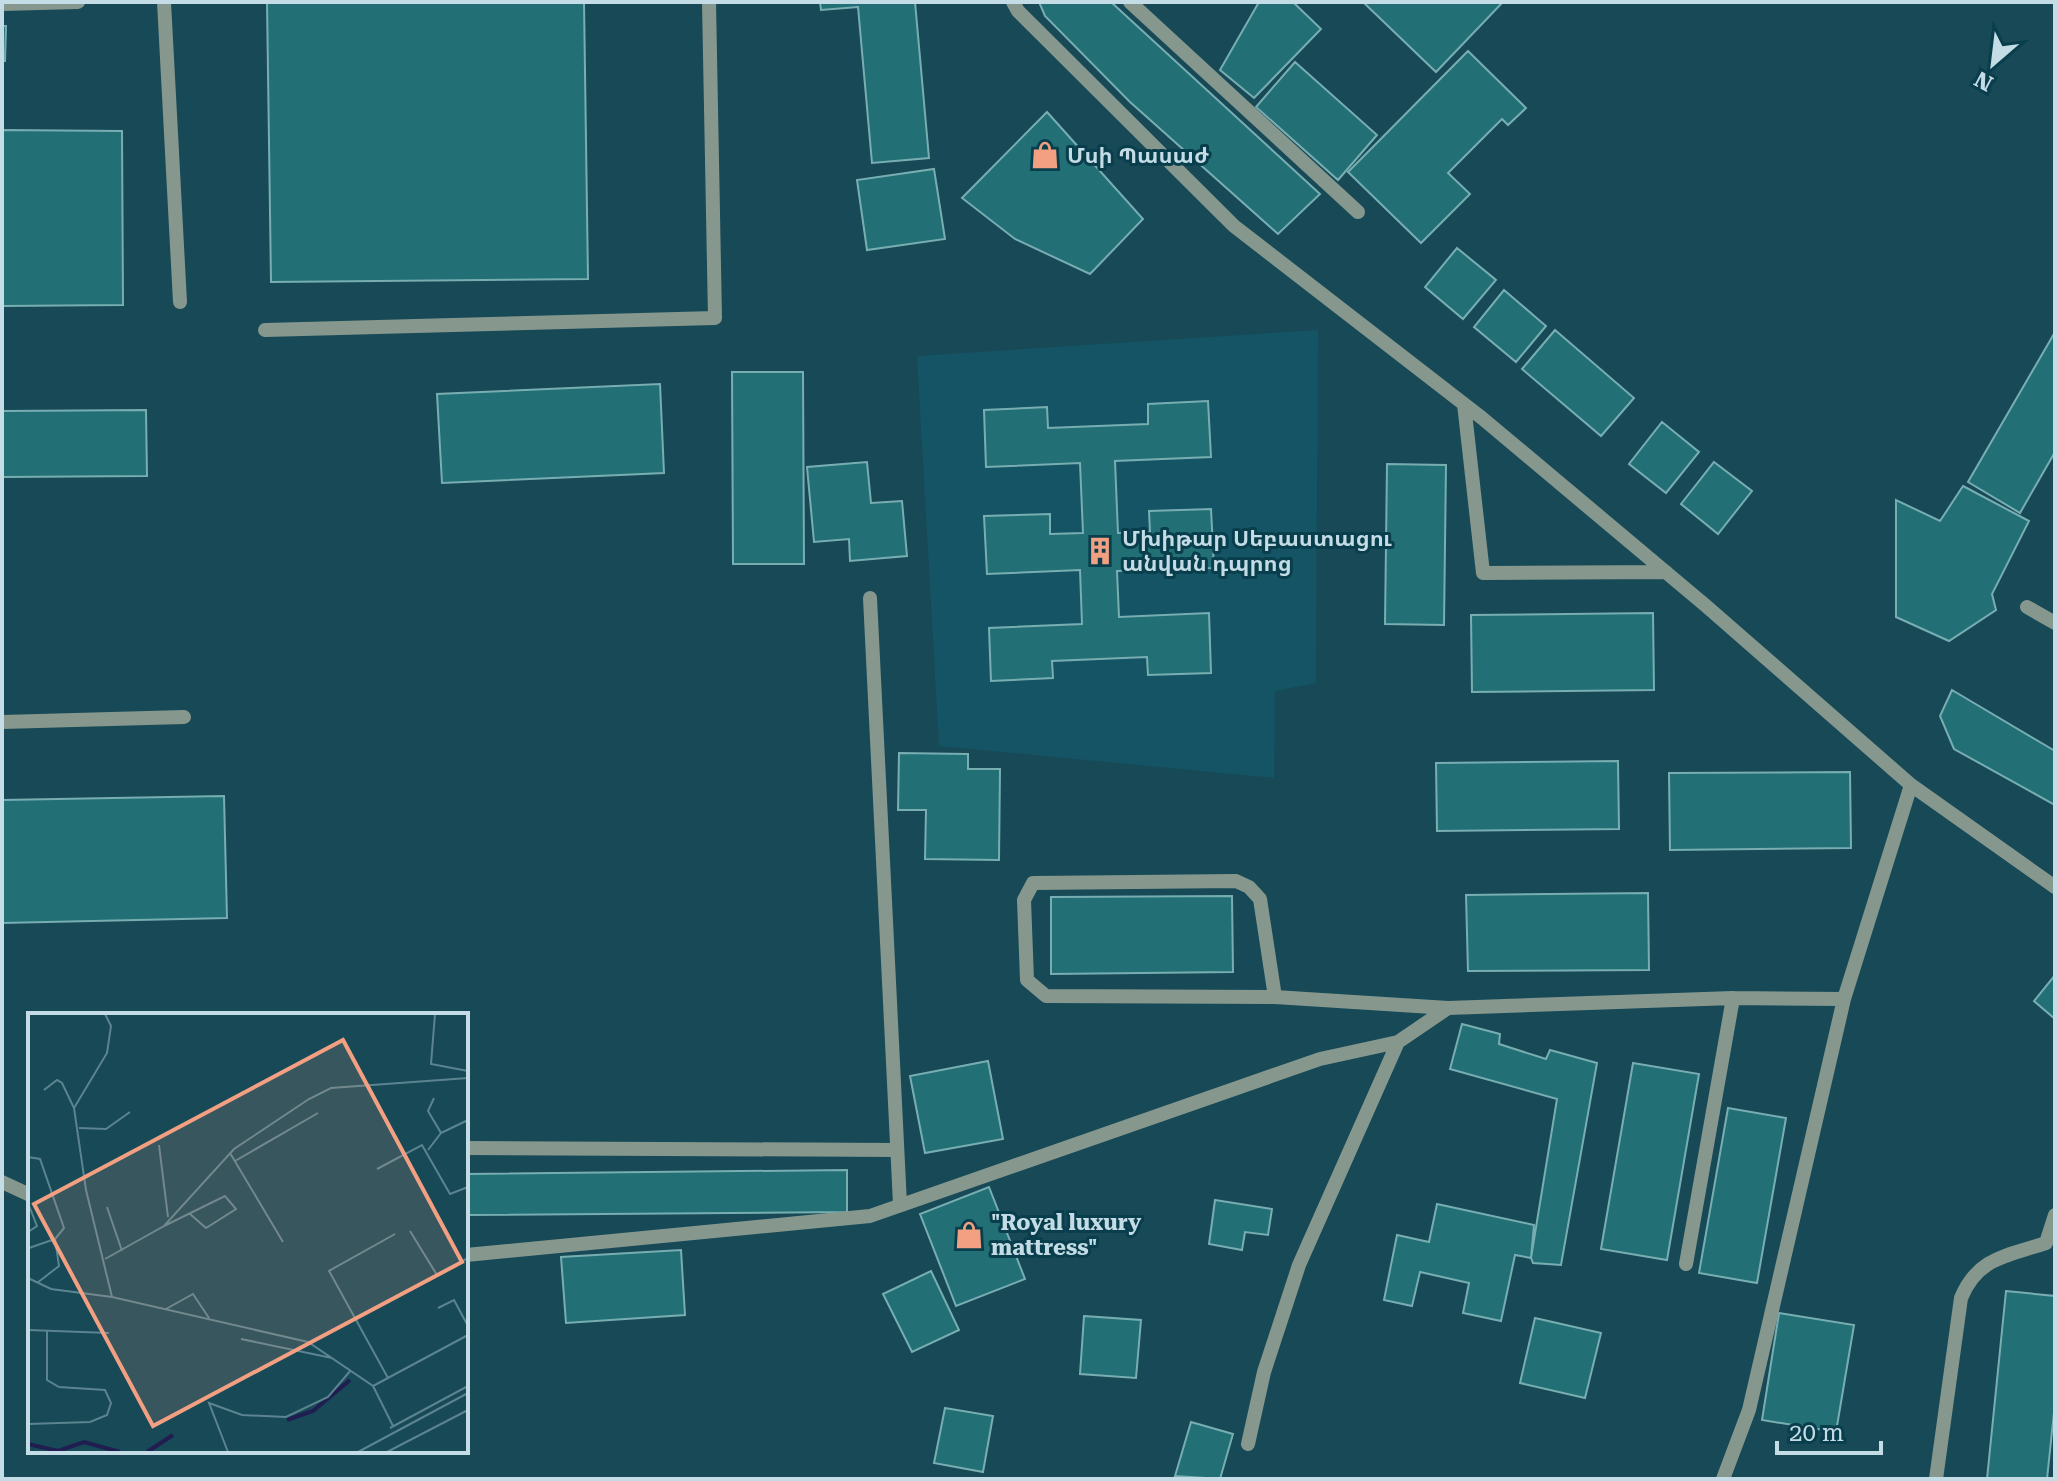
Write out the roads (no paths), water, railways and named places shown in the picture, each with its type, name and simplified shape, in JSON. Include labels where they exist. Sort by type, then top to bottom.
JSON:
[{"type":"street","points":[[2,4],[78,2]]},
{"type":"street","points":[[164,2],[180,302]]},
{"type":"street","points":[[265,330],[715,318],[709,2]]},
{"type":"street","points":[[1013,2],[1018,11],[1234,226],[1464,404],[1666,572],[1911,785],[2055,887]]},
{"type":"street","points":[[1130,2],[1358,212]]},
{"type":"street","points":[[1464,404],[1483,573],[1666,572]]},
{"type":"street","points":[[870,598],[900,1204]]},
{"type":"street","points":[[2027,607],[2055,623]]},
{"type":"street","points":[[2,722],[184,717]]},
{"type":"street","points":[[1723,1479],[1749,1410],[1844,999],[1911,785]]},
{"type":"street","points":[[1275,997],[1260,899],[1249,887],[1236,881],[1033,883],[1024,900],[1027,980],[1046,996],[1275,997],[1448,1008],[1733,998],[1844,999]]},
{"type":"street","points":[[1686,1264],[1733,998]]},
{"type":"street","points":[[468,1255],[870,1216],[1320,1059],[1398,1042],[1448,1008]]},
{"type":"street","points":[[1248,1444],[1264,1372],[1299,1265],[1398,1042]]},
{"type":"street","points":[[468,1148],[897,1150]]},
{"type":"street","points":[[2,1182],[28,1194]]},
{"type":"street","points":[[1936,1479],[1961,1298],[1971,1276],[1988,1262],[2051,1244],[2055,1215]]},
{"type":"place","name":"Մսի Պասաժ","points":[[1045,155]]},
{"type":"place","name":"Մխիթար Սեբաստացու անվան դպրոց","points":[[1100,551]]},
{"type":"place","name":"\"Royal luxury mattress\"","points":[[969,1235]]}]
